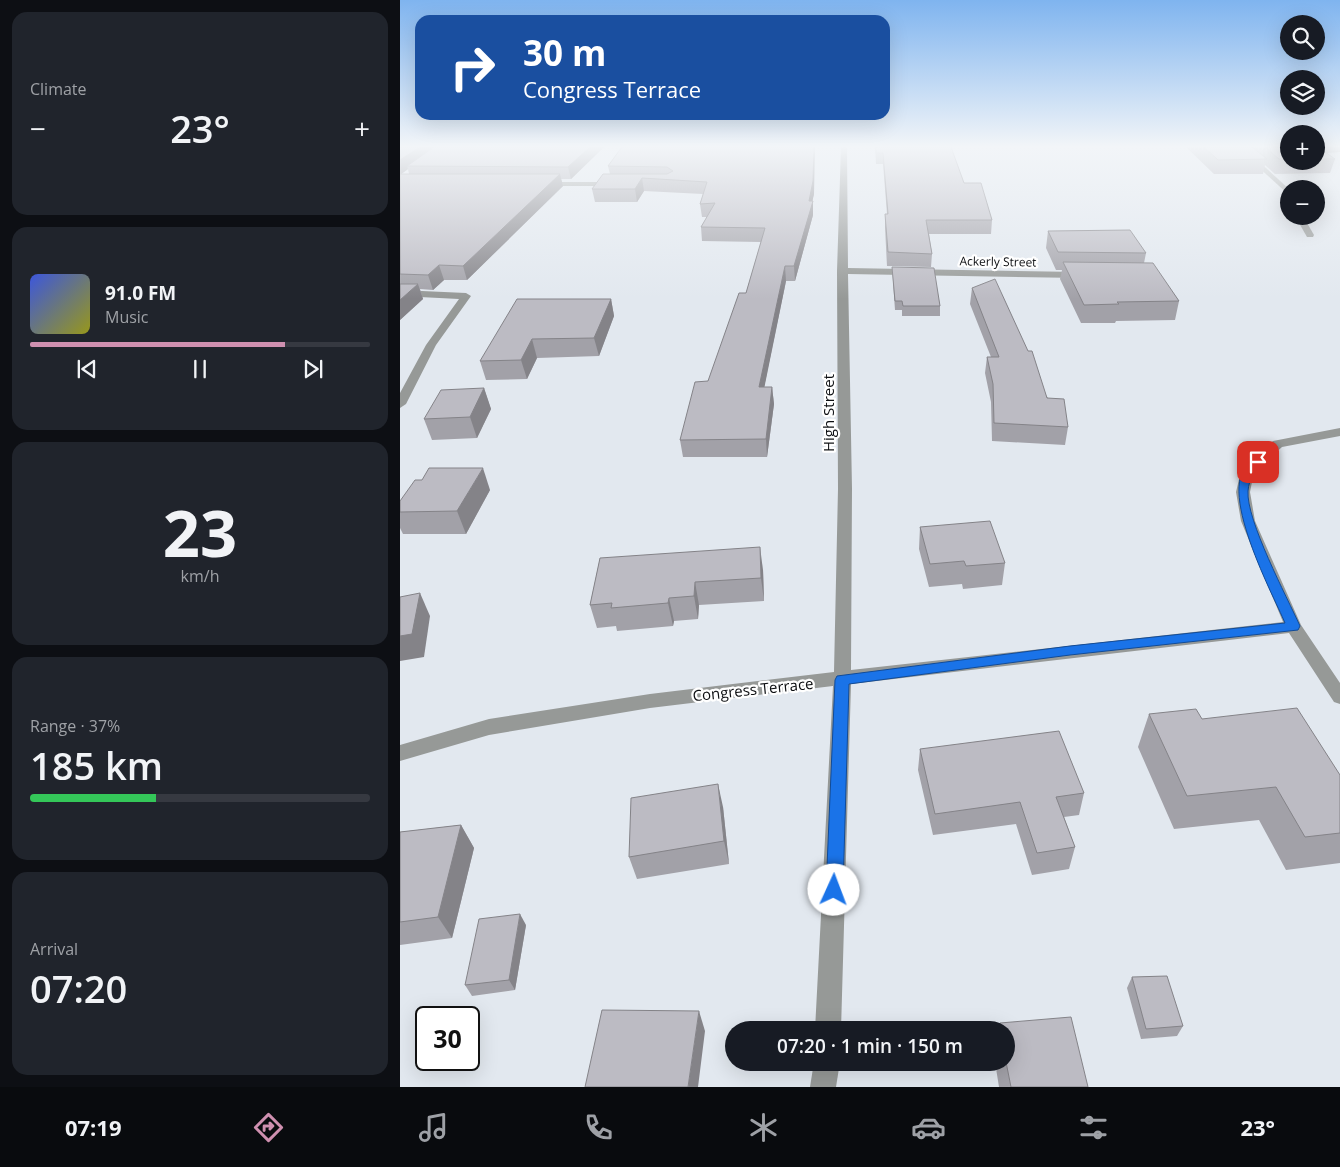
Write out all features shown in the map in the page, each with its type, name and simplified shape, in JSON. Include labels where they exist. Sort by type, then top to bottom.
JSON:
[{"type":"street","name":"High Street","points":[[828,1021],[842,680],[845,350],[842,271],[843,198]]},
{"type":"street","points":[[1304,225],[1310,235]]},
{"type":"street","name":"Ackerly Street","points":[[842,271],[1094,276]]},
{"type":"street","points":[[400,293],[466,296],[431,345],[400,404]]},
{"type":"street","points":[[1340,432],[1278,444],[1248,471],[1242,492],[1248,521],[1293,626],[1340,697]]},
{"type":"street","name":"Congress Terrace","points":[[400,753],[489,727],[650,701],[1293,626]]},
{"type":"street","points":[[823,1087],[826,1071]]},
{"type":"building","points":[[400,198],[535,198],[463,266],[439,265],[428,275],[400,274]]},
{"type":"building","points":[[702,198],[810,198],[809,201],[813,201],[794,266],[785,266],[759,387],[772,387],[766,439],[680,440],[695,382],[708,381],[739,293],[746,293],[765,228],[701,227],[715,203],[700,204]]},
{"type":"building","points":[[887,198],[985,198],[992,220],[926,220],[932,254],[888,252],[885,214],[888,214]]},
{"type":"building","points":[[1130,230],[1146,253],[1058,252],[1048,231]]},
{"type":"building","points":[[1063,262],[1153,263],[1179,301],[1117,302],[1119,304],[1084,305]]},
{"type":"building","points":[[892,267],[934,268],[940,306],[903,306],[902,301],[895,301]]},
{"type":"building","points":[[995,279],[1028,351],[1032,351],[1047,398],[1064,399],[1068,427],[994,423],[993,384],[987,357],[999,357],[972,288]]},
{"type":"building","points":[[400,284],[418,284],[400,300]]},
{"type":"building","points":[[517,299],[611,299],[594,338],[532,339],[521,360],[480,361]]},
{"type":"building","points":[[484,388],[470,417],[424,419],[441,390]]},
{"type":"building","points":[[429,468],[483,468],[457,511],[400,512],[400,501],[415,480],[422,480]]},
{"type":"building","points":[[990,521],[1005,563],[966,566],[964,561],[930,564],[920,527]]},
{"type":"building","points":[[760,547],[761,578],[695,582],[694,596],[669,598],[668,603],[611,608],[612,603],[590,605],[600,558]]},
{"type":"building","points":[[420,593],[412,634],[400,636],[400,597]]},
{"type":"building","points":[[1297,708],[1340,775],[1340,833],[1305,837],[1276,787],[1187,796],[1149,714],[1196,709],[1202,719]]},
{"type":"building","points":[[1059,731],[1084,793],[1056,797],[1075,847],[1037,853],[1020,802],[935,814],[920,749]]},
{"type":"building","points":[[718,784],[724,841],[629,857],[631,798]]},
{"type":"building","points":[[461,825],[438,917],[400,922],[400,832]]},
{"type":"building","points":[[520,914],[509,980],[465,985],[479,919]]},
{"type":"building","points":[[1167,976],[1183,1026],[1146,1029],[1132,977]]},
{"type":"building","points":[[602,1010],[699,1011],[688,1087],[585,1087]]},
{"type":"building","points":[[1071,1017],[1088,1087],[1011,1087],[1008,1071],[1015,1071],[1015,1022]]},
{"type":"route","points":[[834,890],[842,680],[1070,651],[1293,626],[1248,521],[1242,492],[1248,471],[1258,462]]}]
